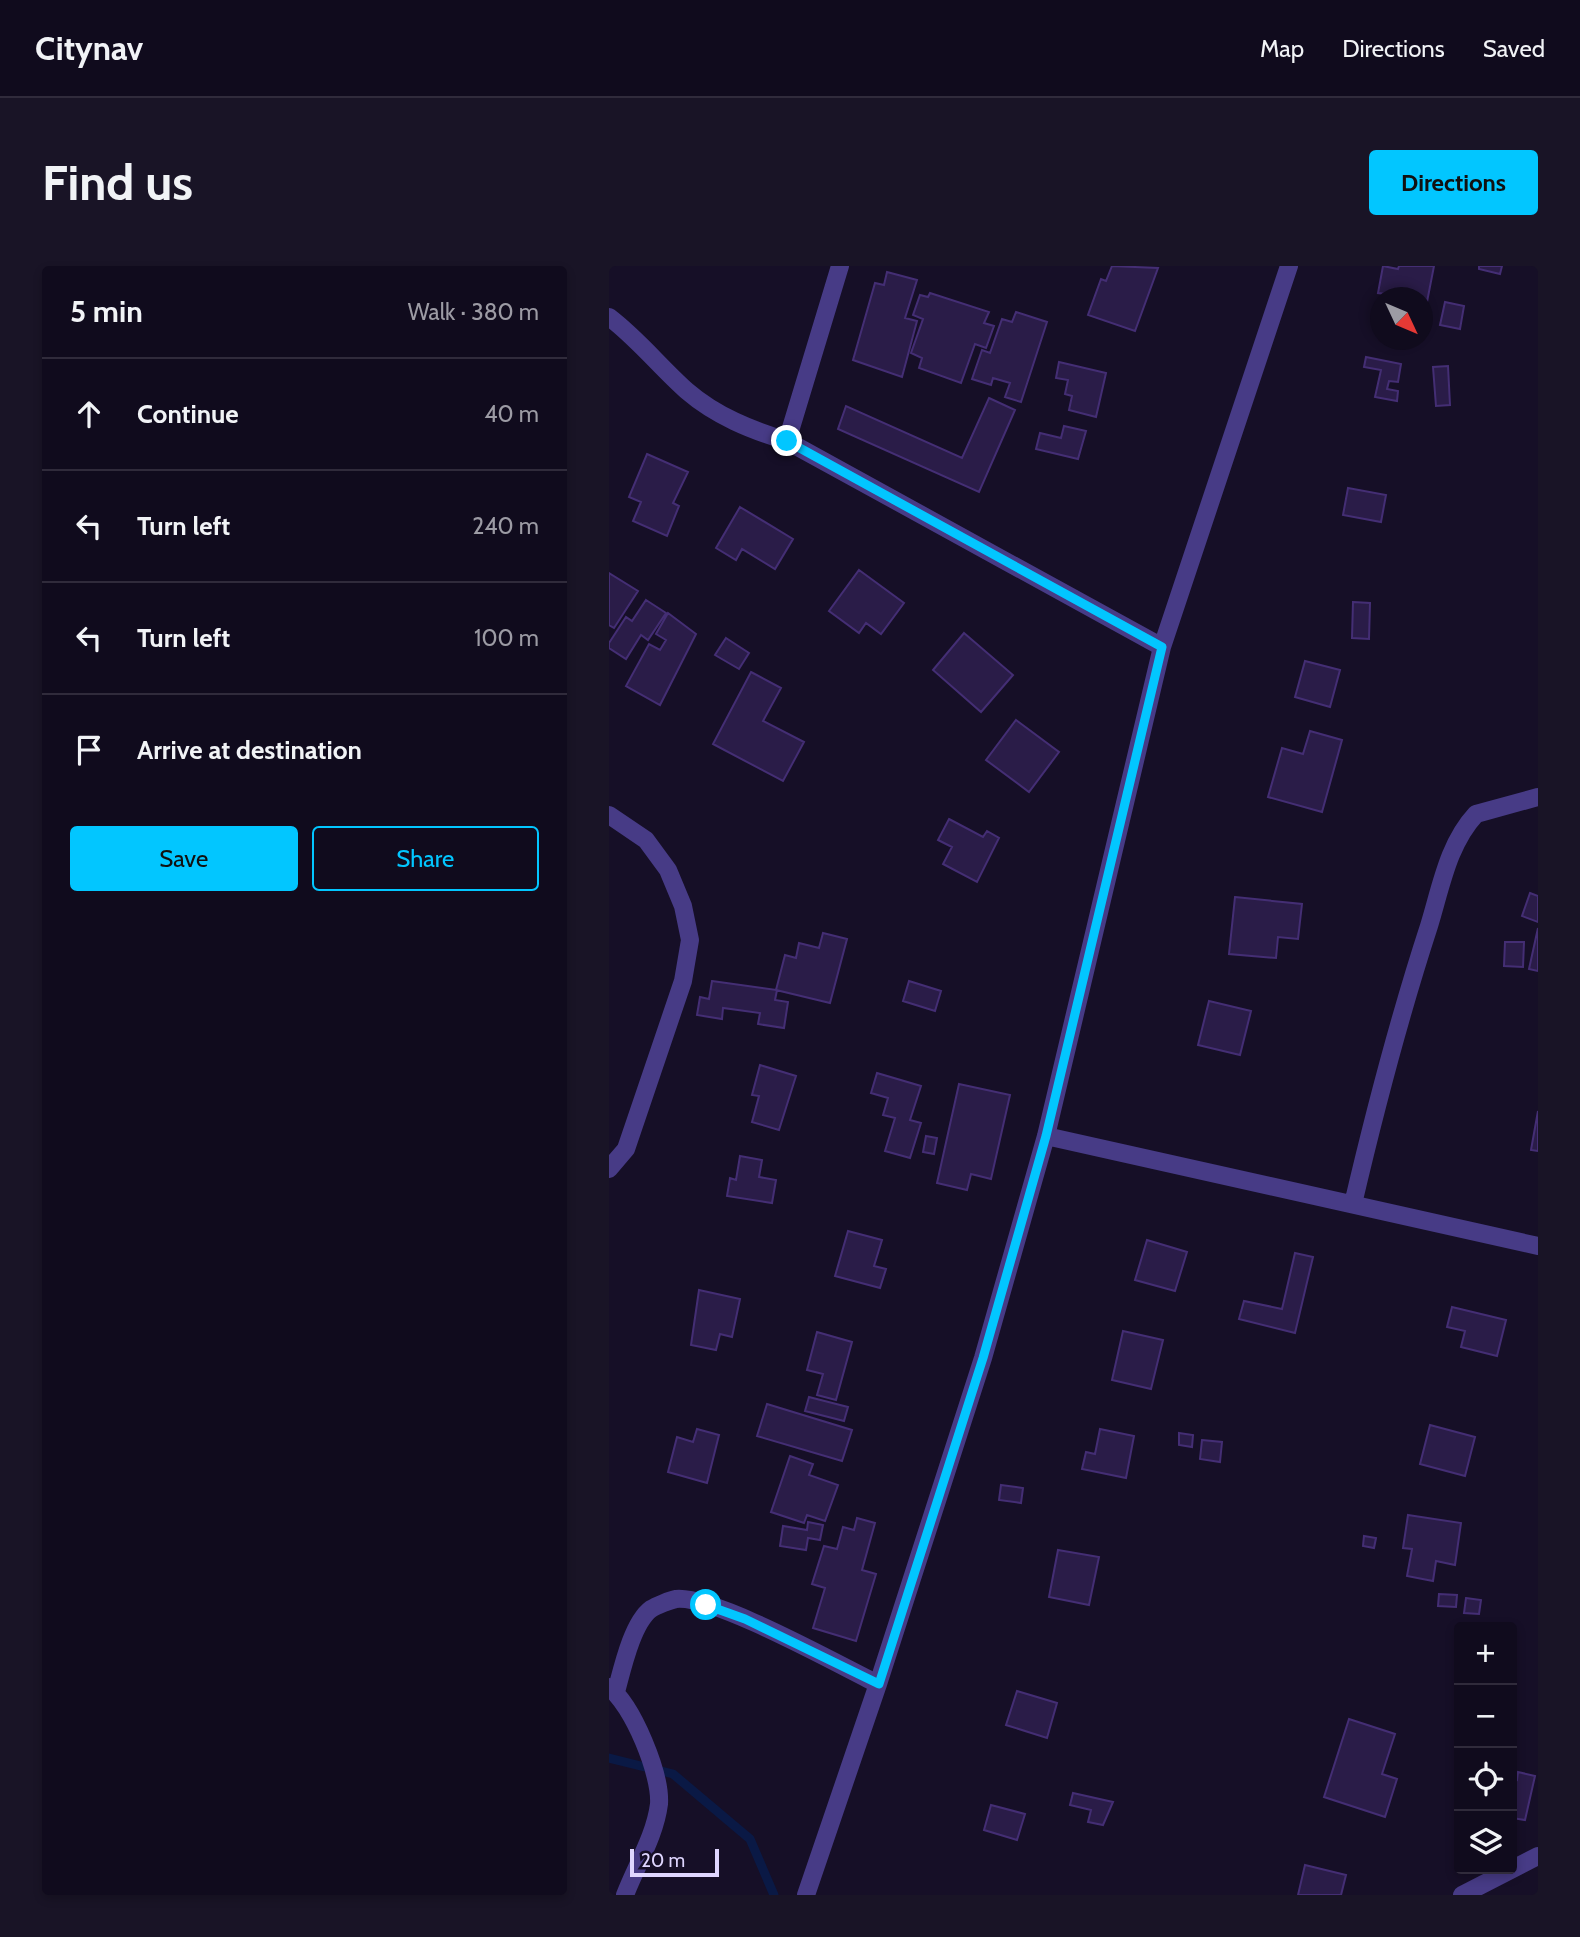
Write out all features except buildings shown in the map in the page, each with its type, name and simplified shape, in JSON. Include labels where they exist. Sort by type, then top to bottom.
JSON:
[{"type":"street","points":[[787,441],[841,266]]},
{"type":"street","points":[[806,1895],[879,1684],[983,1358],[1046,1136],[1162,647],[1289,266]]},
{"type":"street","points":[[609,317],[640,341],[688,391],[744,428],[787,441],[1162,647]]},
{"type":"street","points":[[1353,1204],[1391,1051],[1455,844],[1476,814],[1538,797]]},
{"type":"street","points":[[609,815],[646,840],[668,870],[683,906],[690,940],[683,981],[625,1149],[609,1169]]},
{"type":"street","points":[[1046,1136],[1538,1245]]},
{"type":"street","points":[[625,1895],[652,1833],[659,1802],[649,1755],[633,1717],[612,1690],[631,1641],[650,1610],[676,1599],[706,1605],[745,1619],[879,1684]]},
{"type":"street","points":[[1462,1895],[1538,1856]]},
{"type":"waterway","points":[[609,1758],[673,1774],[750,1839],[774,1895]]},
{"type":"route","points":[[706,1605],[745,1619],[879,1684],[983,1358],[1046,1136],[1162,647],[787,441]]}]
